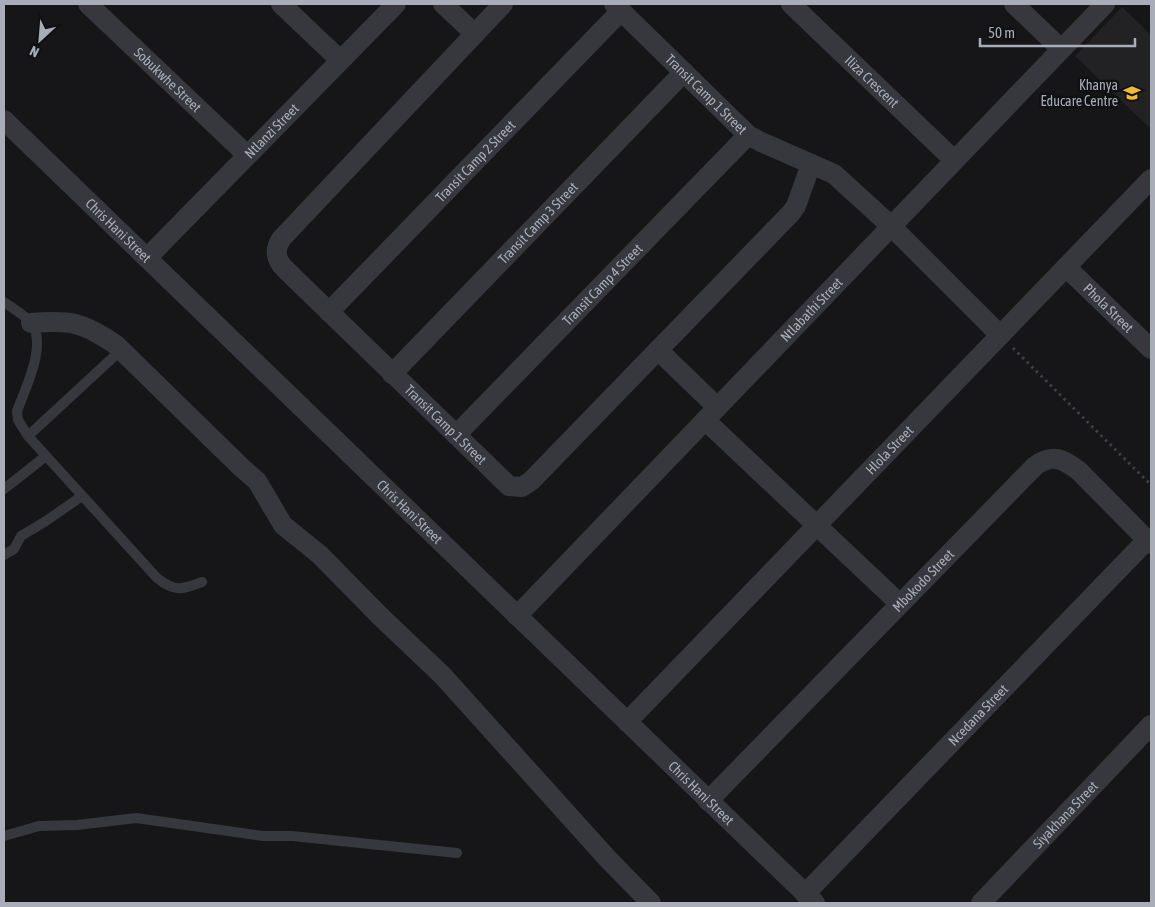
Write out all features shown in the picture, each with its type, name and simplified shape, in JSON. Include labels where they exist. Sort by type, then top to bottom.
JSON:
[{"type":"street","name":"Sobukwhe Street","points":[[88,4],[247,155]]},
{"type":"street","points":[[280,4],[340,60]]},
{"type":"street","name":"Ntlanzi Street","points":[[147,258],[396,4]]},
{"type":"street","points":[[443,4],[474,34]]},
{"type":"street","name":"Transit Camp 1 Street","points":[[503,4],[279,242],[276,257],[279,264],[510,486],[527,485],[791,213],[800,197],[811,164]]},
{"type":"street","name":"Iliza Crescent","points":[[791,4],[954,160]]},
{"type":"street","points":[[1014,4],[1061,49]]},
{"type":"street","name":"Ntlabathi Street","points":[[517,616],[1105,4]]},
{"type":"street","name":"Transit Camp 1 Street","points":[[618,8],[748,135],[834,174],[891,226],[1000,335]]},
{"type":"street","name":"Transit Camp 2 Street","points":[[329,312],[618,8]]},
{"type":"street","name":"Transit Camp 3 Street","points":[[392,374],[684,72]]},
{"type":"street","name":"Chris Hani Street","points":[[4,120],[810,898]]},
{"type":"street","name":"Transit Camp 4 Street","points":[[456,435],[748,135]]},
{"type":"street","name":"Hlola Street","points":[[626,722],[1151,179]]},
{"type":"street","name":"Phola Street","points":[[1066,267],[1151,349]]},
{"type":"street","points":[[31,323],[58,321],[81,326],[99,333],[121,350],[242,468],[258,481],[283,525],[320,556],[444,676],[607,858],[651,903]]},
{"type":"street","points":[[658,350],[711,413],[817,525],[900,604]]},
{"type":"street","name":"Mbokodo Street","points":[[708,801],[1035,466],[1043,460],[1050,458],[1066,462],[1149,542]]},
{"type":"street","name":"Ncedana Street","points":[[810,898],[1149,542]]},
{"type":"street","name":"Siyakhana Street","points":[[980,903],[1151,725]]},
{"type":"lane","points":[[4,302],[31,323],[38,336],[35,359],[17,411],[18,420],[28,436],[157,578],[177,590],[202,582]]},
{"type":"lane","points":[[28,436],[121,350]]},
{"type":"lane","points":[[4,489],[46,456]]},
{"type":"lane","points":[[4,555],[14,549],[21,536],[82,496]]},
{"type":"lane","points":[[4,836],[39,826],[77,825],[136,818],[263,836],[292,836],[457,853]]},
{"type":"path","points":[[1000,335],[1151,485]]},
{"type":"shaded area","name":"Khanya Educare Centre","points":[[1122,7],[1151,35],[1151,129],[1075,56]]},
{"type":"place","name":"Khanya Educare Centre","points":[[1132,93]]}]
